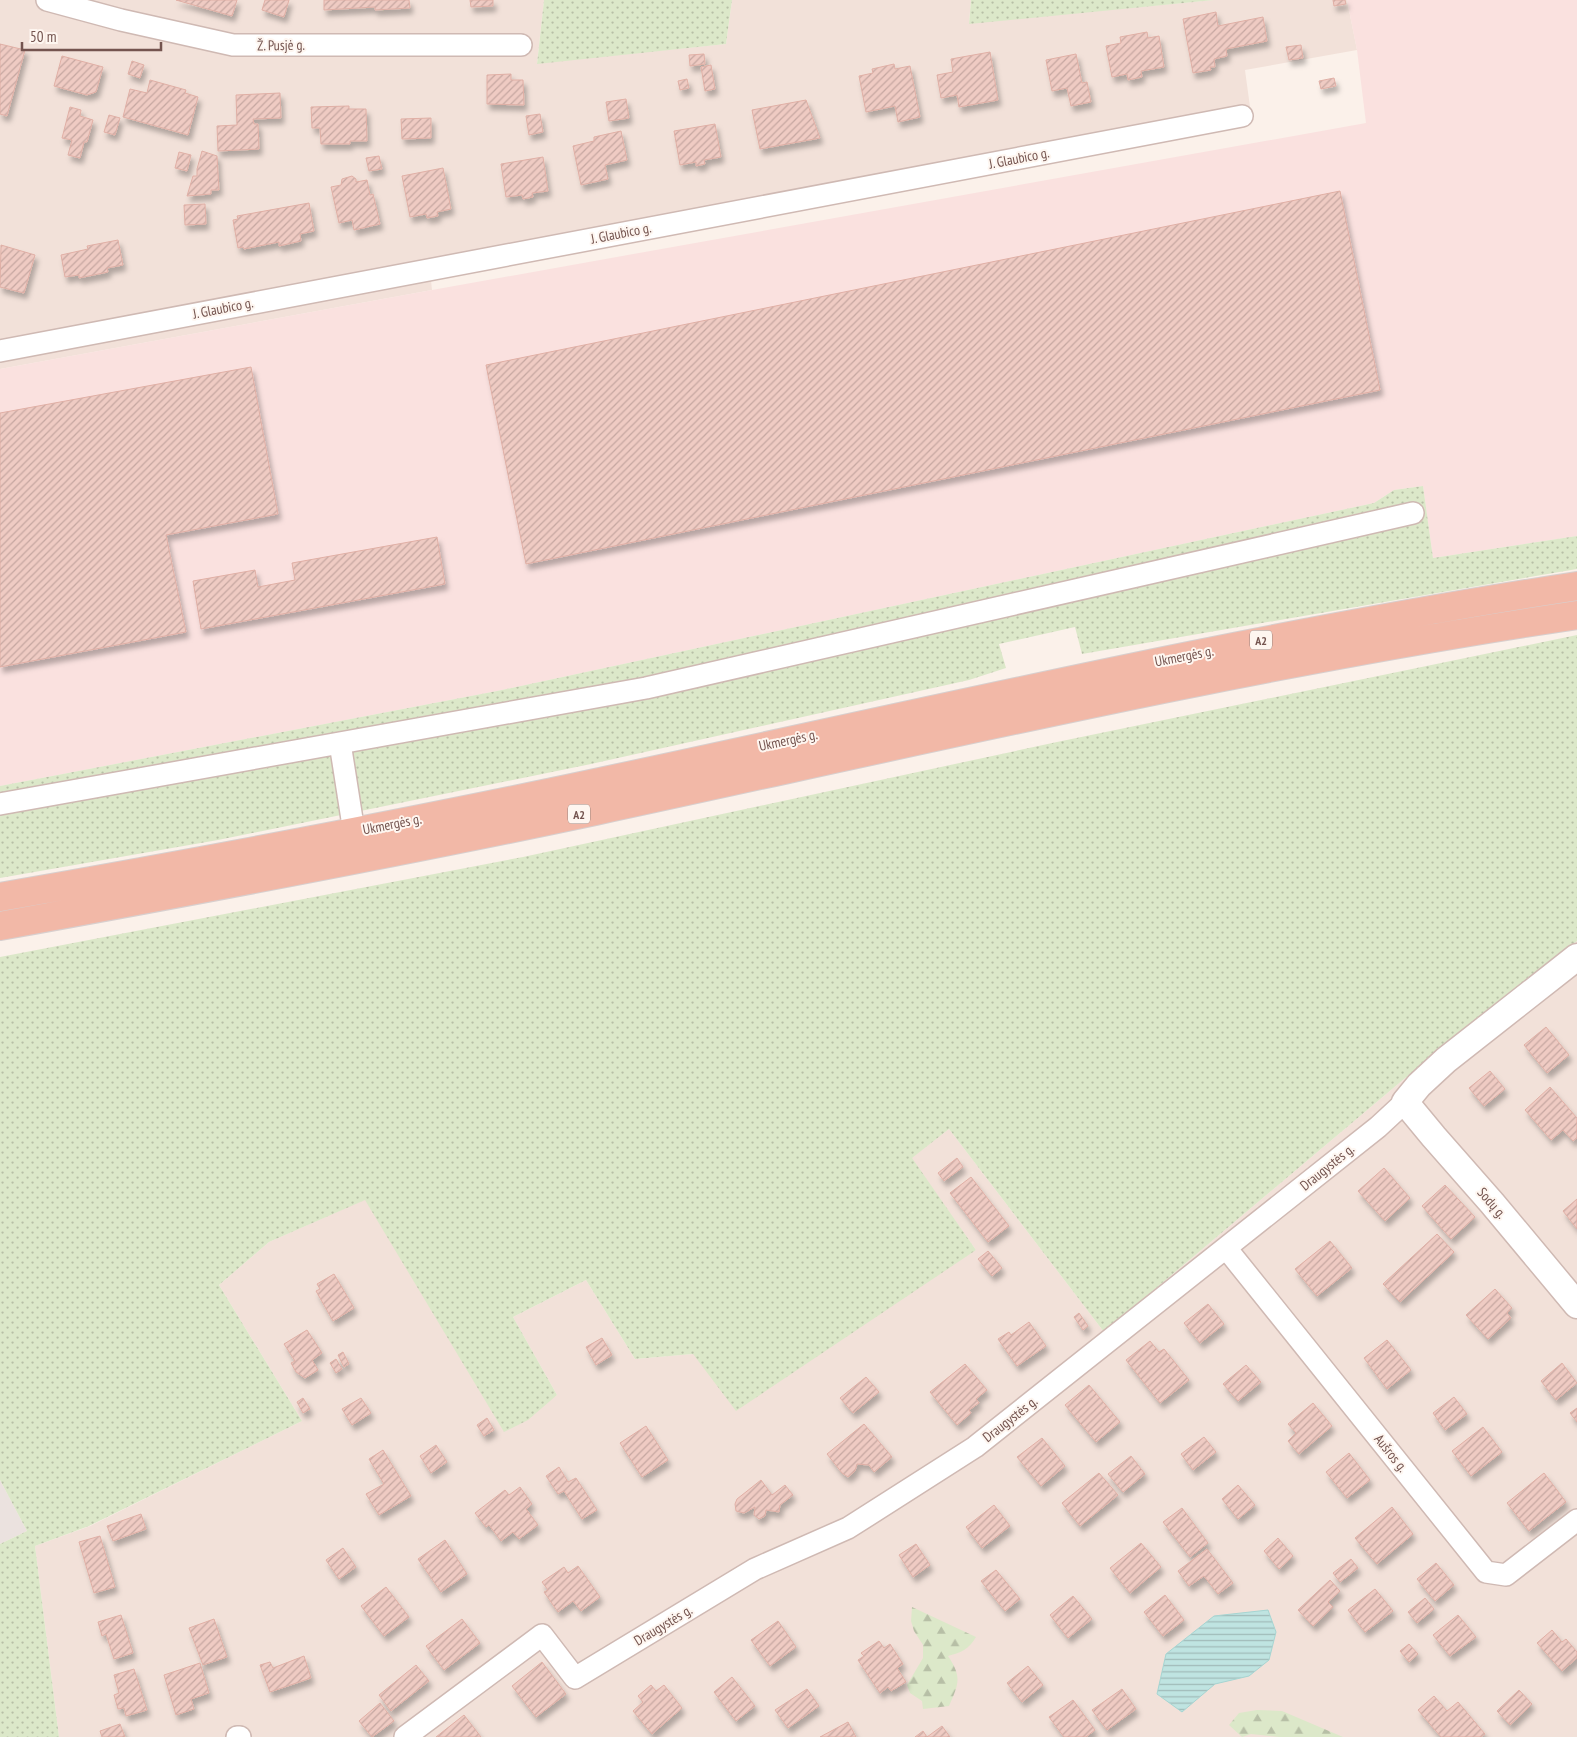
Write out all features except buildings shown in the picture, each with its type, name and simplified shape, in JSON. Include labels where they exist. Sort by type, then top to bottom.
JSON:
[{"type":"highway","name":"Ukmergės g.","points":[[0,897],[210,860],[557,791],[1154,662],[1390,616],[1577,586]]},
{"type":"highway","name":"Ukmergės g.","points":[[0,926],[221,886],[436,844],[1243,672],[1404,643],[1577,615]]},
{"type":"street","name":"Ž. Pusjė g.","points":[[47,0],[121,20],[233,45],[521,46]]},
{"type":"street","name":"J. Glaubico g.","points":[[0,351],[1242,116]]},
{"type":"street","points":[[0,804],[646,688],[1413,514]]},
{"type":"street","points":[[340,743],[354,832]]},
{"type":"street","name":"Draugystės g.","points":[[405,1737],[542,1635],[575,1678],[755,1569],[848,1528],[975,1447],[1378,1127],[1446,1060],[1577,957]]},
{"type":"street","name":"Sodų g.","points":[[1405,1102],[1577,1306]]},
{"type":"street","name":"Aušros g.","points":[[1226,1248],[1486,1572],[1506,1575],[1577,1520]]},
{"type":"shaded area","points":[[0,0],[544,0],[537,63],[726,44],[732,0],[971,0],[969,23],[1214,0],[1347,0],[1357,50],[1245,70],[1250,107],[429,261],[432,290],[0,369]]},
{"type":"shaded area","points":[[1347,0],[1577,0],[1577,536],[1433,558],[1423,486],[1394,490],[1374,503],[497,691],[0,786],[0,369],[1366,123],[1357,50]]},
{"type":"shaded area","points":[[1577,941],[1577,1737],[59,1737],[35,1546],[90,1526],[302,1421],[219,1285],[269,1242],[366,1199],[504,1431],[557,1395],[513,1317],[586,1280],[635,1359],[693,1354],[976,1250],[911,1158],[949,1129],[1104,1332],[1404,1079]]},
{"type":"shaded area","points":[[0,1480],[27,1531],[0,1544]]},
{"type":"green space","points":[[544,0],[732,0],[726,44],[537,64]]},
{"type":"green space","points":[[971,0],[1214,0],[969,24]]},
{"type":"green space","points":[[1423,486],[1433,558],[1577,536],[1577,569],[1082,654],[1075,627],[999,644],[1006,668],[969,680],[591,764],[218,840],[0,878],[0,786],[497,691],[1374,503],[1394,490]]},
{"type":"green space","points":[[1577,635],[1577,941],[1404,1079],[1104,1332],[949,1129],[912,1158],[976,1250],[736,1411],[693,1354],[635,1359],[586,1280],[513,1317],[557,1395],[528,1420],[504,1432],[365,1200],[269,1242],[219,1285],[302,1421],[89,1526],[35,1546],[59,1737],[0,1737],[0,1544],[27,1531],[0,1480],[0,957],[523,857],[1057,742]]},
{"type":"green space","points":[[912,1607],[976,1637],[964,1650],[948,1656],[958,1680],[949,1706],[923,1709],[922,1701],[910,1693],[907,1685],[923,1658],[923,1645],[914,1631],[911,1621]]},
{"type":"green space","points":[[1257,1710],[1282,1711],[1343,1737],[1279,1737],[1251,1734],[1242,1737],[1229,1725],[1239,1713]]},
{"type":"water","points":[[1268,1610],[1276,1632],[1269,1660],[1249,1676],[1215,1684],[1182,1712],[1157,1694],[1166,1654],[1214,1616]]}]
